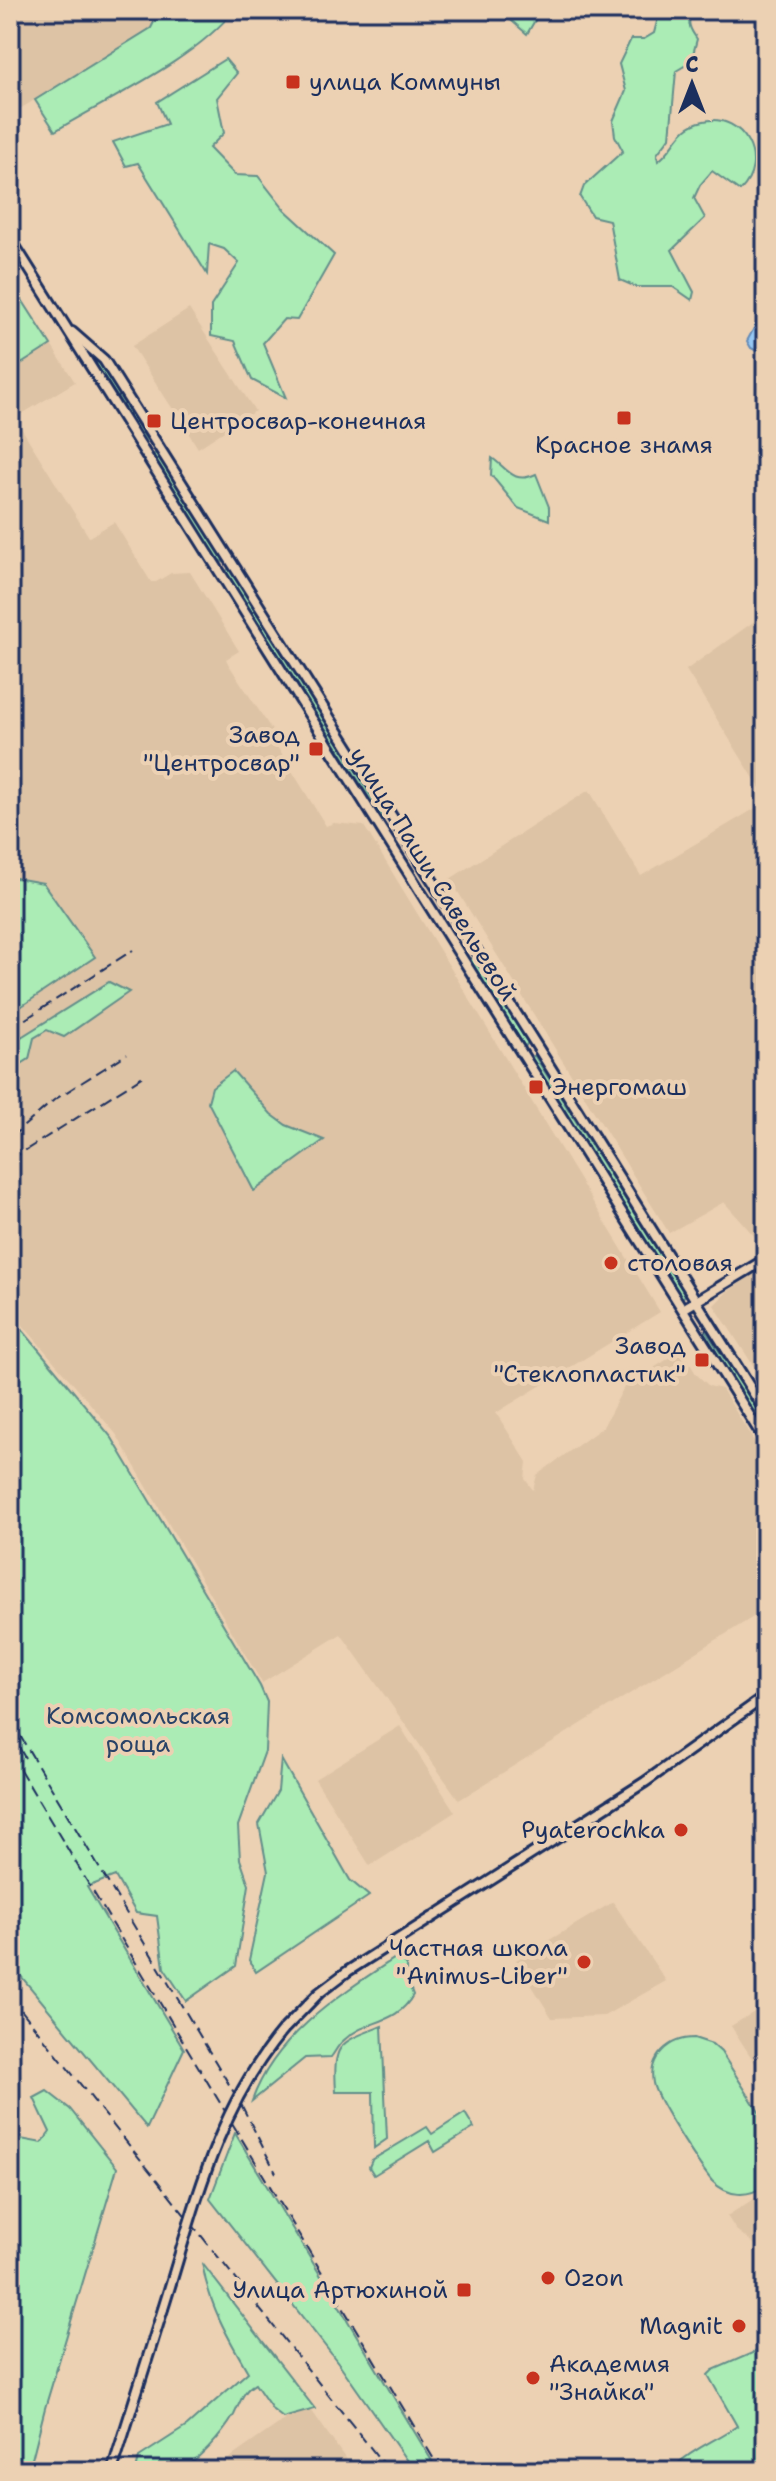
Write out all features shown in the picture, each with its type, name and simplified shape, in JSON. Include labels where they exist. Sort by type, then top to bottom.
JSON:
[{"type":"street","name":"улица Паши Савельевой","points":[[10,238],[766,1442]]},
{"type":"street","name":"улица Паши Савельевой","points":[[65,326],[104,360],[387,804],[766,1413]]},
{"type":"street","points":[[683,1309],[766,1259]]},
{"type":"street","points":[[112,2471],[221,2129],[250,2076],[283,2030],[319,1993],[348,1971],[645,1782],[766,1696]]},
{"type":"shaded area","points":[[10,10],[160,10],[151,28],[10,115]]},
{"type":"shaded area","points":[[189,309],[255,411],[198,448],[132,346]]},
{"type":"shaded area","points":[[51,345],[75,382],[15,418],[89,537],[114,522],[151,582],[171,573],[190,572],[239,651],[226,659],[229,665],[279,741],[276,745],[326,826],[334,823],[364,826],[660,1312],[496,1413],[527,1462],[525,1479],[533,1490],[537,1475],[603,1427],[624,1387],[682,1350],[696,1374],[709,1386],[722,1389],[766,1461],[766,1609],[459,1800],[341,1634],[262,1683],[116,1434],[10,1310],[10,371]]},
{"type":"shaded area","points":[[766,613],[766,788],[762,791],[686,670]]},
{"type":"shaded area","points":[[589,790],[641,876],[766,802],[766,1232],[756,1238],[724,1202],[669,1233],[450,879]]},
{"type":"shaded area","points":[[766,1266],[766,1385],[714,1305],[727,1292]]},
{"type":"shaded area","points":[[400,1726],[455,1812],[370,1866],[315,1779]]},
{"type":"shaded area","name":"Частная школа \"Animus-Liber\"","points":[[613,1902],[666,1981],[604,2016],[552,2018],[516,1960]]},
{"type":"shaded area","points":[[766,2005],[766,2080],[731,2026]]},
{"type":"shaded area","points":[[766,2191],[766,2253],[736,2230],[727,2216]]},
{"type":"shaded area","points":[[307,2404],[354,2471],[211,2471]]},
{"type":"green space","points":[[160,10],[234,10],[218,28],[175,61],[55,131],[35,100],[151,28]]},
{"type":"green space","points":[[499,10],[541,10],[527,34]]},
{"type":"green space","points":[[660,10],[692,10],[690,25],[697,39],[691,62],[676,71],[670,137],[657,154],[658,161],[682,133],[704,121],[731,124],[748,142],[752,154],[753,167],[740,191],[712,171],[700,185],[694,198],[705,218],[672,250],[694,292],[692,300],[673,287],[636,287],[620,280],[609,220],[592,216],[580,197],[584,186],[623,151],[615,136],[613,121],[626,91],[619,64],[631,39],[644,39],[654,33]]},
{"type":"green space","points":[[225,59],[237,73],[217,98],[224,133],[209,148],[235,175],[258,176],[284,209],[334,255],[297,320],[284,319],[263,343],[286,398],[252,380],[235,341],[211,336],[211,306],[239,263],[224,249],[209,244],[207,274],[138,163],[126,166],[113,142],[167,124],[157,102]]},
{"type":"green space","points":[[10,281],[51,345],[10,371]]},
{"type":"green space","points":[[98,360],[148,435],[146,440],[95,363]]},
{"type":"green space","points":[[159,453],[224,557],[223,562],[218,559],[154,457]]},
{"type":"green space","points":[[492,458],[516,476],[522,478],[536,474],[549,507],[549,520],[518,508],[491,475]]},
{"type":"green space","points":[[229,568],[386,815],[383,819],[226,572]]},
{"type":"green space","points":[[10,877],[43,883],[95,957],[10,1014]]},
{"type":"green space","points":[[473,957],[528,1042],[525,1047],[470,961]]},
{"type":"green space","points":[[109,982],[129,992],[64,1037],[47,1030],[34,1038],[29,1059],[10,1071],[10,1044]]},
{"type":"green space","points":[[534,1055],[680,1286],[685,1295],[682,1299],[531,1059]]},
{"type":"green space","points":[[233,1071],[271,1114],[286,1125],[324,1140],[254,1191],[208,1102],[212,1087]]},
{"type":"green space","name":"Комсомольская роща","points":[[10,1315],[112,1438],[267,1702],[265,1751],[238,1826],[240,1859],[249,1885],[236,1966],[186,2001],[164,1968],[157,1916],[136,1913],[115,1876],[87,1887],[184,2049],[147,2128],[10,1963]]},
{"type":"green space","points":[[706,1331],[766,1422],[766,1436],[703,1335]]},
{"type":"green space","points":[[281,1759],[350,1880],[369,1896],[256,1972],[249,1960],[268,1872],[259,1824],[278,1791]]},
{"type":"green space","points":[[398,1956],[406,1964],[406,1976],[413,1995],[406,2005],[389,2017],[352,2034],[331,2057],[305,2058],[252,2101],[263,2077],[294,2036],[333,2001]]},
{"type":"green space","points":[[382,2026],[387,2139],[374,2148],[373,2092],[336,2092],[336,2063],[341,2047],[347,2041]]},
{"type":"green space","points":[[694,2038],[712,2044],[721,2052],[766,2123],[766,2185],[752,2192],[731,2193],[712,2181],[656,2091],[652,2074],[657,2057],[676,2041]]},
{"type":"green space","points":[[47,2091],[70,2109],[117,2168],[29,2471],[10,2471],[10,2137],[42,2143],[50,2132],[34,2098]]},
{"type":"green space","points":[[465,2113],[474,2128],[435,2152],[429,2141],[374,2175],[369,2167],[372,2160],[427,2127],[432,2134]]},
{"type":"green space","points":[[235,2133],[438,2471],[414,2471],[340,2365],[210,2199]]},
{"type":"green space","points":[[202,2263],[315,2409],[283,2418],[273,2410],[255,2384],[245,2393],[224,2430],[192,2463],[175,2471],[136,2471],[139,2457],[187,2426],[248,2372],[214,2306]]},
{"type":"green space","points":[[766,2347],[766,2471],[676,2471],[675,2466],[690,2454],[737,2426],[708,2375]]},
{"type":"water","points":[[766,306],[766,346],[757,351],[747,341]]},
{"type":"railway","points":[[10,545],[18,540]]},
{"type":"railway","points":[[10,1029],[133,950]]},
{"type":"railway","points":[[10,1138],[54,1100],[127,1054]]},
{"type":"railway","points":[[10,1160],[143,1076]]},
{"type":"railway","points":[[10,1719],[242,2106],[276,2173]]},
{"type":"railway","points":[[10,1732],[28,1763]]},
{"type":"railway","points":[[10,1753],[441,2471]]},
{"type":"railway","points":[[10,1996],[389,2471]]},
{"type":"place","name":"улица Коммуны","points":[[293,82]]},
{"type":"place","name":"Красное знамя","points":[[624,418]]},
{"type":"place","name":"Центросвар-конечная","points":[[154,421]]},
{"type":"place","name":"Завод \"Центросвар\"","points":[[316,749]]},
{"type":"place","name":"Энергомаш","points":[[536,1087]]},
{"type":"place","name":"столовая","points":[[611,1263]]},
{"type":"place","name":"Завод \"Стеклопластик\"","points":[[702,1360]]},
{"type":"place","name":"Pyaterochka","points":[[681,1830]]},
{"type":"place","name":"Частная школа \"Animus-Liber\"","points":[[584,1962]]},
{"type":"place","name":"Ozon","points":[[548,2278]]},
{"type":"place","name":"Улица Артюхиной","points":[[464,2290]]},
{"type":"place","name":"Magnit","points":[[739,2326]]},
{"type":"place","name":"Академия \"Знайка\"","points":[[533,2378]]}]
